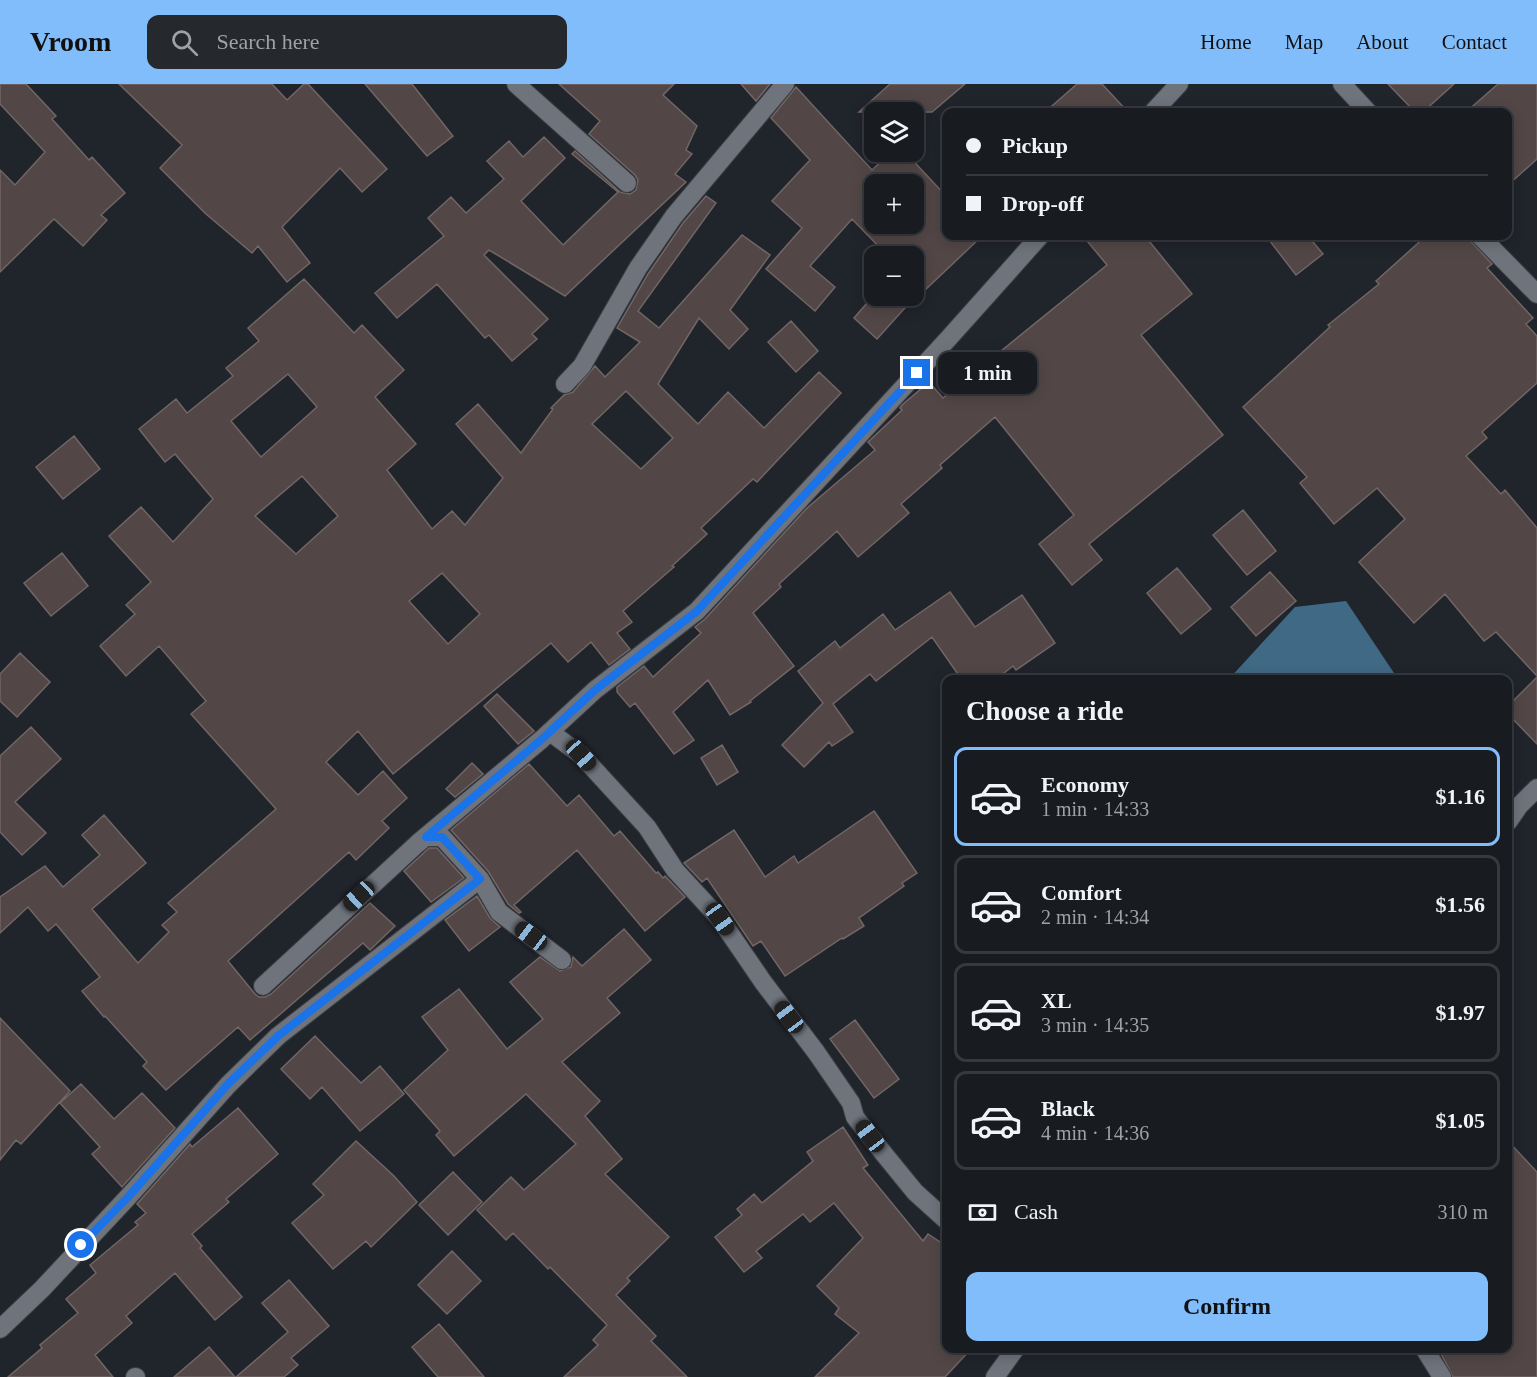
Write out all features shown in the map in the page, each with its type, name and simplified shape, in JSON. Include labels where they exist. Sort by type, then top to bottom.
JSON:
[{"type":"street","points":[[516,84],[627,183]]},
{"type":"street","points":[[1157,108],[1179,84]]},
{"type":"street","points":[[1342,84],[1364,108]]},
{"type":"street","points":[[564,384],[582,366],[638,268],[674,216],[781,85]]},
{"type":"street","points":[[263,986],[426,837],[550,732],[595,690],[697,611],[1036,240]]},
{"type":"street","points":[[1484,240],[1537,294]]},
{"type":"street","points":[[550,732],[581,755],[647,827],[675,870],[720,919],[763,982],[816,1052],[851,1103],[855,1117],[915,1192],[942,1216]]},
{"type":"street","points":[[1512,816],[1537,788]]},
{"type":"street","points":[[426,837],[442,837],[480,879],[499,912],[562,960]]},
{"type":"street","points":[[0,1329],[42,1289],[129,1196],[228,1084],[278,1036],[480,879]]},
{"type":"street","points":[[995,1377],[1012,1353]]},
{"type":"street","points":[[1427,1353],[1442,1377]]},
{"type":"water","points":[[1346,601],[1395,675],[1233,675],[1295,607]]},
{"type":"building","points":[[0,84],[26,84],[56,116],[52,119],[89,160],[92,157],[125,193],[101,215],[107,220],[83,246],[54,219],[0,272],[0,170],[15,185],[45,152],[0,104]]},
{"type":"building","points":[[119,84],[272,84],[287,100],[304,84],[308,84],[387,169],[362,192],[340,168],[282,227],[310,263],[287,282],[258,246],[252,253],[206,214],[160,168],[182,145]]},
{"type":"building","points":[[365,84],[412,84],[453,136],[427,156]]},
{"type":"building","points":[[559,84],[674,84],[663,95],[697,126],[686,150],[692,154],[675,174],[686,182],[565,296],[489,250],[484,255],[548,319],[532,334],[537,339],[512,361],[489,335],[485,338],[437,284],[397,318],[375,293],[444,236],[428,218],[451,197],[466,213],[504,179],[487,161],[509,141],[523,157],[544,137],[565,158],[521,201],[563,245],[618,192],[572,154],[575,151],[620,192],[630,194],[636,190],[638,180],[635,175],[589,134],[600,121]]},
{"type":"building","points":[[741,84],[770,84],[756,101]]},
{"type":"building","points":[[890,84],[965,84],[932,112],[924,112],[924,102],[870,102]]},
{"type":"building","points":[[1077,84],[1102,84],[1124,108],[1050,108]]},
{"type":"building","points":[[1388,84],[1454,84],[1427,108],[1411,108]]},
{"type":"building","points":[[1498,84],[1537,84],[1537,159],[1512,181],[1512,108],[1471,108]]},
{"type":"building","points":[[796,87],[872,170],[880,162],[914,162],[942,192],[942,240],[978,240],[924,291],[924,246],[878,246],[867,234],[924,234],[924,174],[864,174],[864,231],[852,219],[810,266],[835,287],[815,311],[766,269],[802,228],[772,201],[810,160],[771,118]]},
{"type":"building","points":[[706,196],[716,203],[638,311],[659,328],[742,235],[770,255],[730,310],[748,329],[729,349],[699,318],[658,384],[698,424],[728,392],[764,428],[819,372],[841,393],[757,482],[753,479],[701,528],[707,534],[672,566],[674,567],[623,611],[632,622],[617,633],[630,649],[609,665],[591,642],[568,662],[551,643],[393,774],[358,731],[326,762],[358,795],[383,771],[407,798],[382,821],[389,828],[356,860],[349,852],[228,961],[255,994],[265,997],[370,903],[395,926],[370,950],[363,943],[250,1040],[238,1027],[166,1090],[143,1066],[147,1062],[82,991],[100,977],[56,924],[48,931],[28,907],[0,933],[0,897],[45,866],[63,887],[100,855],[82,835],[104,815],[146,863],[92,909],[138,963],[169,932],[162,925],[177,912],[168,903],[276,809],[191,714],[206,701],[159,646],[126,676],[100,646],[135,614],[126,605],[151,582],[109,536],[141,507],[173,542],[213,499],[175,454],[165,462],[139,429],[176,399],[187,413],[233,376],[226,368],[259,341],[248,328],[304,279],[354,333],[362,325],[404,370],[375,397],[416,444],[387,470],[432,529],[452,511],[465,525],[503,478],[456,424],[478,404],[521,453],[553,409],[551,408],[564,395],[573,392],[595,366],[605,377],[640,342],[617,328],[648,274],[683,223]],"holes":[[[288,374],[317,407],[261,457],[231,421]],[[626,391],[673,438],[641,469],[592,424]],[[302,476],[338,516],[296,554],[255,516]],[[442,573],[480,614],[448,644],[409,601]]]},
{"type":"building","points":[[1086,240],[1148,240],[1192,294],[1141,335],[1223,435],[1089,544],[1102,560],[1072,585],[1039,544],[1074,515],[995,417],[940,465],[942,468],[901,504],[909,513],[858,557],[837,531],[779,584],[781,587],[753,613],[794,666],[751,702],[730,715],[708,680],[673,712],[694,740],[674,754],[635,703],[630,707],[617,692],[617,687],[644,666],[653,677],[701,633],[695,627],[807,508],[875,450],[868,442],[902,410],[900,408],[902,405],[929,382],[943,398],[1107,265]]},
{"type":"building","points":[[1269,240],[1311,240],[1323,254],[1296,275]]},
{"type":"building","points":[[1422,240],[1470,240],[1492,264],[1487,268],[1533,318],[1526,324],[1537,336],[1537,383],[1482,432],[1487,438],[1466,456],[1501,494],[1505,490],[1537,528],[1537,676],[1496,632],[1484,641],[1445,594],[1414,623],[1359,562],[1405,519],[1377,488],[1334,524],[1300,483],[1307,477],[1243,407],[1330,327],[1328,325],[1379,284],[1376,281]]},
{"type":"building","points":[[864,306],[907,306],[877,339],[854,318]]},
{"type":"building","points":[[791,321],[818,351],[796,372],[768,342]]},
{"type":"building","points":[[74,436],[100,469],[63,499],[36,467]]},
{"type":"building","points":[[1243,510],[1276,551],[1247,575],[1213,535]]},
{"type":"building","points":[[62,553],[88,586],[51,616],[24,583]]},
{"type":"building","points":[[1177,568],[1211,609],[1181,634],[1147,593]]},
{"type":"building","points":[[1270,572],[1296,601],[1256,636],[1231,607]]},
{"type":"building","points":[[950,592],[975,627],[1022,595],[1055,643],[1016,670],[1013,666],[1001,675],[959,675],[932,637],[876,681],[870,674],[833,704],[853,732],[832,746],[829,742],[804,767],[782,745],[823,703],[798,671],[835,641],[840,648],[883,614],[895,630]]},
{"type":"building","points":[[20,653],[50,682],[17,717],[0,701],[0,674]]},
{"type":"building","points":[[1537,677],[1537,744],[1512,718],[1512,702]]},
{"type":"building","points":[[497,694],[534,731],[518,744],[484,706]]},
{"type":"building","points":[[31,727],[61,759],[15,802],[46,833],[22,855],[0,832],[0,756]]},
{"type":"building","points":[[722,745],[738,772],[717,785],[701,758]]},
{"type":"building","points":[[472,763],[483,774],[455,797],[446,789]]},
{"type":"building","points":[[529,764],[567,806],[579,795],[614,836],[620,831],[656,873],[658,872],[663,878],[665,876],[685,897],[645,931],[577,850],[514,905],[521,912],[519,913],[508,904],[488,871],[451,830]]},
{"type":"building","points":[[874,811],[917,873],[902,883],[904,886],[859,918],[864,926],[785,976],[761,941],[753,946],[707,878],[702,882],[684,863],[734,830],[765,877],[794,856],[798,863]]},
{"type":"building","points":[[429,848],[437,848],[464,878],[431,902],[404,871]]},
{"type":"building","points":[[477,896],[490,918],[500,927],[469,951],[445,920]]},
{"type":"building","points":[[624,929],[651,960],[607,998],[620,1013],[562,1062],[600,1101],[585,1116],[622,1159],[605,1174],[669,1237],[627,1278],[630,1281],[616,1295],[656,1336],[651,1341],[687,1377],[564,1377],[598,1345],[593,1340],[607,1325],[513,1233],[506,1240],[477,1210],[511,1177],[524,1190],[576,1144],[526,1094],[454,1156],[436,1135],[440,1131],[404,1090],[448,1050],[422,1017],[459,989],[507,1049],[543,1019],[510,982],[540,957],[560,971],[571,967],[573,957],[582,966]]},
{"type":"building","points":[[0,1018],[70,1091],[21,1144],[16,1140],[0,1160]]},
{"type":"building","points":[[855,1020],[899,1079],[874,1098],[830,1039]]},
{"type":"building","points":[[315,1036],[361,1083],[380,1066],[404,1094],[360,1131],[322,1087],[310,1099],[281,1069]]},
{"type":"building","points":[[81,1084],[114,1119],[142,1093],[175,1128],[122,1187],[92,1154],[100,1147],[60,1103]]},
{"type":"building","points":[[238,1108],[278,1154],[226,1199],[229,1202],[192,1234],[202,1246],[200,1248],[242,1297],[215,1320],[175,1273],[126,1316],[132,1323],[95,1355],[113,1377],[8,1377],[42,1348],[40,1345],[78,1313],[66,1299],[96,1273],[90,1265],[138,1225],[135,1222],[146,1213],[137,1204],[190,1144],[192,1147]]},
{"type":"building","points":[[843,1127],[868,1165],[863,1168],[923,1241],[928,1234],[942,1243],[942,1353],[967,1353],[945,1377],[815,1377],[859,1333],[835,1314],[839,1308],[817,1286],[863,1238],[834,1203],[810,1222],[803,1214],[756,1251],[762,1258],[744,1272],[715,1237],[742,1215],[737,1209],[754,1194],[762,1203],[813,1161],[807,1152]]},
{"type":"building","points":[[356,1141],[394,1176],[417,1202],[371,1247],[366,1241],[333,1269],[292,1223],[324,1195],[313,1184]]},
{"type":"building","points":[[1512,1145],[1537,1172],[1537,1377],[1453,1377],[1441,1353],[1512,1353]]},
{"type":"building","points":[[453,1172],[482,1202],[448,1235],[419,1205]]},
{"type":"building","points":[[452,1251],[481,1281],[447,1314],[418,1285]]},
{"type":"building","points":[[289,1280],[329,1326],[291,1358],[298,1365],[284,1377],[236,1377],[288,1332],[262,1303]]},
{"type":"building","points":[[439,1324],[484,1377],[438,1377],[412,1347]]},
{"type":"building","points":[[209,1347],[235,1377],[174,1377]]},
{"type":"route","points":[[81,1245],[129,1196],[228,1084],[278,1036],[480,879],[442,837],[426,837],[542,739],[595,690],[697,611],[917,373]]}]
